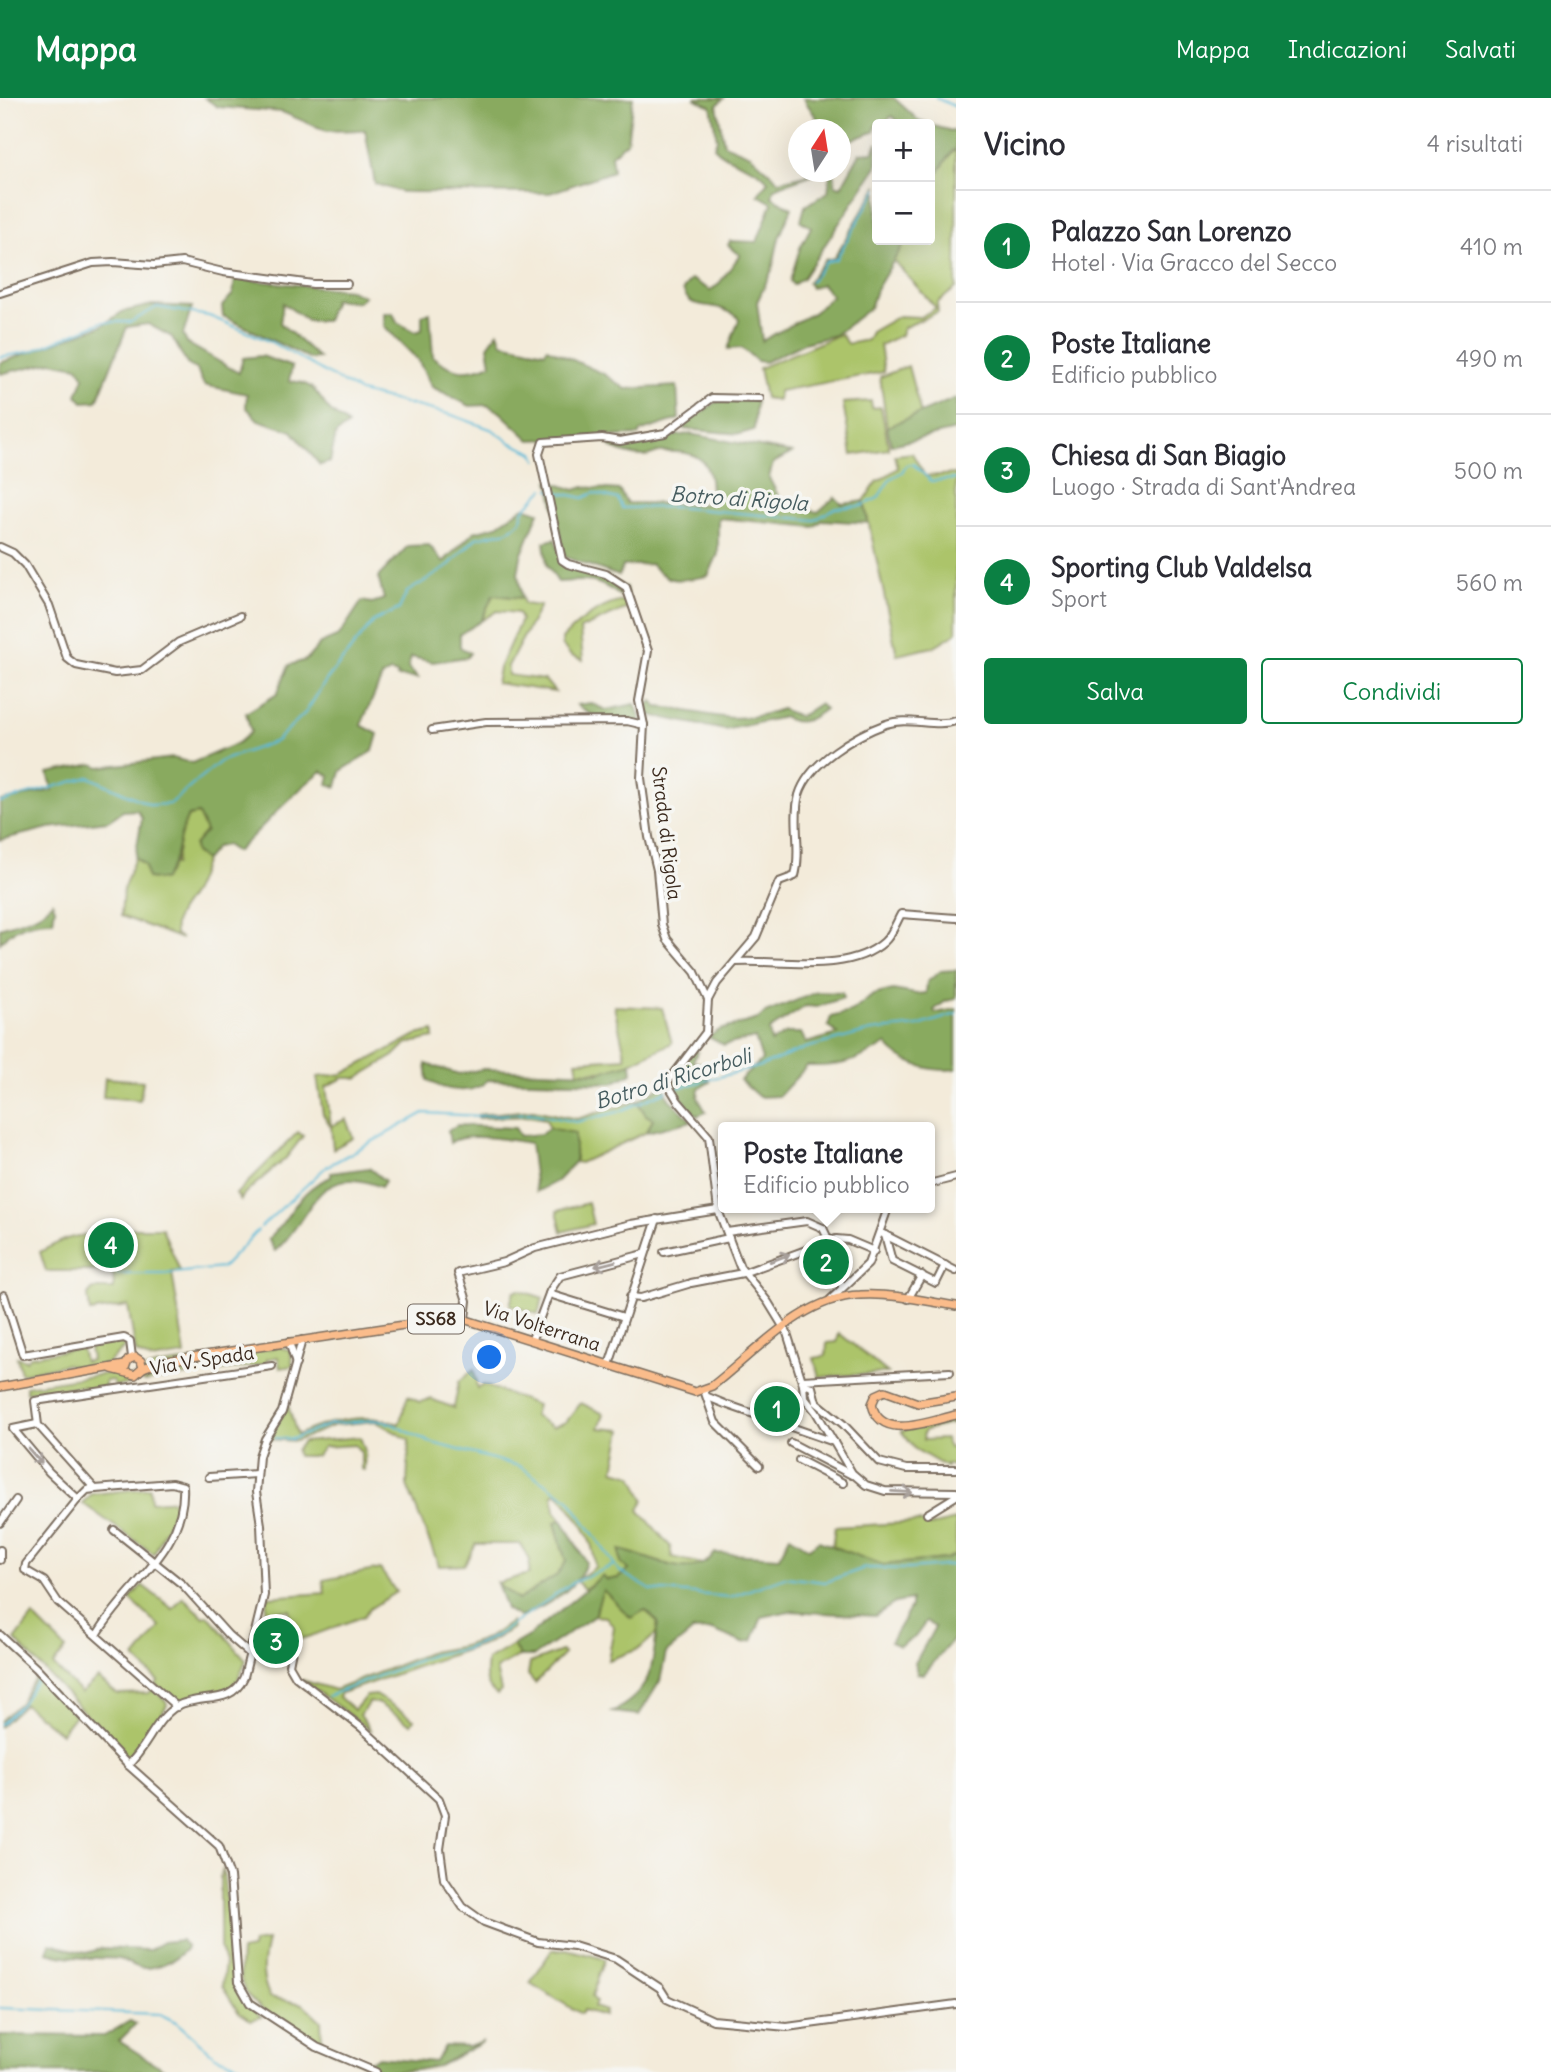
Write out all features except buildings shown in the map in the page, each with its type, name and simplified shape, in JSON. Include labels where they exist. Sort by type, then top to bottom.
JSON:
[{"type":"main road","points":[[708,1395],[784,1329],[830,1300],[860,1295],[956,1306]]},
{"type":"main road","name":"Via Volterrana","points":[[0,1387],[112,1369],[129,1371],[139,1362],[159,1362],[442,1318],[466,1318],[708,1395]]},
{"type":"main road","name":"Via Volterrana","points":[[129,1371],[139,1362]]},
{"type":"main road","points":[[956,1397],[918,1403],[885,1391],[876,1395],[873,1403],[879,1417],[898,1427],[956,1415]]},
{"type":"street","points":[[0,293],[93,262],[154,265],[182,262],[222,272],[313,284],[347,284]]},
{"type":"street","name":"Strada di Rigola","points":[[708,1000],[695,972],[667,939],[662,925],[657,870],[649,837],[641,778],[644,724],[639,701],[648,651],[626,587],[607,574],[562,560],[551,495],[539,454],[543,442],[602,438],[620,441],[665,433],[712,398],[760,399]]},
{"type":"street","points":[[0,547],[13,553],[25,565],[49,605],[67,659],[76,665],[115,673],[142,670],[178,642],[240,616]]},
{"type":"street","points":[[466,1318],[467,1301],[458,1273],[504,1262],[535,1248],[657,1219],[718,1210],[711,1141],[698,1120],[674,1096],[667,1084],[668,1079],[706,1032],[708,1000],[717,983],[756,937],[779,882],[795,876],[799,795],[820,763],[887,724],[912,720],[948,723],[956,721]]},
{"type":"street","points":[[432,730],[486,722],[628,721],[644,724]]},
{"type":"street","points":[[735,962],[824,962],[861,956],[888,937],[901,914],[956,918]]},
{"type":"street","points":[[935,1182],[956,1177]]},
{"type":"street","points":[[719,1213],[743,1273],[766,1298],[784,1329],[802,1382],[803,1396],[881,1462],[910,1469],[956,1468]]},
{"type":"street","points":[[830,1300],[866,1266],[883,1234],[887,1213]]},
{"type":"street","points":[[609,1365],[657,1219]]},
{"type":"street","points":[[664,1252],[728,1235],[808,1221],[824,1228],[842,1286]]},
{"type":"street","points":[[883,1234],[956,1271]]},
{"type":"street","points":[[883,1234],[892,1261],[936,1283],[945,1265]]},
{"type":"street","points":[[630,1297],[641,1298],[743,1273],[827,1241],[845,1239],[874,1251]]},
{"type":"street","points":[[532,1339],[556,1280],[567,1273],[644,1254]]},
{"type":"street","points":[[908,1299],[922,1275]]},
{"type":"street","points":[[549,1294],[624,1317]]},
{"type":"street","points":[[4,1295],[23,1354],[124,1338],[130,1341],[139,1362]]},
{"type":"street","points":[[128,1765],[164,1717],[177,1707],[190,1701],[221,1698],[234,1692],[242,1682],[257,1631],[264,1594],[256,1474],[261,1447],[282,1412],[302,1340]]},
{"type":"street","points":[[289,1342],[296,1366]]},
{"type":"street","name":"Via V. Spada","points":[[37,1424],[34,1401],[272,1366]]},
{"type":"street","name":"Via V. Spada","points":[[129,1371],[138,1386]]},
{"type":"street","points":[[802,1382],[880,1374],[950,1372]]},
{"type":"street","points":[[802,1382],[813,1389],[814,1404],[854,1476]]},
{"type":"street","points":[[708,1395],[834,1442]]},
{"type":"street","points":[[708,1395],[715,1422],[759,1466]]},
{"type":"street","points":[[78,1499],[52,1476],[13,1429],[37,1424],[94,1489]]},
{"type":"street","points":[[791,1443],[869,1486],[885,1491],[955,1493]]},
{"type":"street","points":[[799,1460],[843,1483]]},
{"type":"street","points":[[830,1476],[835,1466]]},
{"type":"street","points":[[209,1477],[256,1474]]},
{"type":"street","points":[[97,1634],[156,1563],[177,1520],[183,1495],[182,1484],[87,1490],[26,1564],[25,1570],[44,1581],[56,1600],[177,1707]]},
{"type":"street","points":[[927,1514],[955,1493]]},
{"type":"street","points":[[0,1523],[16,1500]]},
{"type":"street","points":[[114,1530],[194,1595],[228,1635],[250,1654]]},
{"type":"street","points":[[0,1550],[0,1560]]},
{"type":"street","points":[[257,1631],[294,1640],[289,1665],[296,1677],[362,1728],[439,1798],[445,1815],[440,1849],[444,1879],[463,1907],[484,1922],[538,1942],[574,1946],[619,1960],[661,1989],[667,1999],[713,2020],[787,2027],[956,2004]]},
{"type":"street","points":[[0,1635],[36,1668],[128,1765],[205,1832],[224,1856],[230,1876],[238,1982],[250,2003],[317,2047],[376,2072]]},
{"type":"green space","points":[[205,98],[633,98],[627,142],[611,155],[613,171],[550,193],[402,192],[375,184],[365,130],[327,131],[282,112],[218,107]]},
{"type":"green space","points":[[694,98],[724,98],[717,105],[724,144],[751,155],[779,181],[788,179],[791,182],[774,188],[772,197],[792,208],[779,238],[772,270],[757,302],[762,341],[813,313],[832,296],[822,284],[811,288],[808,282],[825,260],[834,258],[872,195],[872,245],[903,245],[876,290],[870,308],[835,335],[804,343],[765,362],[757,361],[742,348],[728,349],[739,320],[736,315],[696,304],[689,300],[683,290],[691,279],[710,290],[718,285],[740,255],[728,245],[730,241],[757,242],[772,203],[758,195],[768,181],[762,175],[720,153],[714,147],[717,139],[711,106]]},
{"type":"green space","points":[[803,98],[894,98],[917,119],[895,119],[892,116],[889,119],[872,119],[872,133],[851,140],[851,119],[817,119]]},
{"type":"green space","points":[[935,126],[956,132],[956,151],[953,150],[935,177]]},
{"type":"green space","points":[[953,150],[956,151],[956,288],[937,303],[938,312],[903,328],[901,335],[880,345],[884,372],[779,391],[778,400],[765,398],[759,368],[841,334],[847,344],[867,340],[871,332],[899,316],[920,317],[936,308],[893,260],[903,245],[935,245],[935,177]]},
{"type":"green space","points":[[872,152],[872,174],[803,278],[793,285],[790,281],[800,248],[811,227],[801,221],[805,206],[828,192],[829,182],[835,182],[835,185],[841,187],[844,182],[851,182],[851,169],[860,153]]},
{"type":"green space","points":[[235,279],[350,290],[364,296],[358,302],[334,299],[326,321],[308,321],[283,303],[280,323],[319,358],[310,359],[223,316],[222,306],[233,294]]},
{"type":"green space","points":[[152,305],[192,307],[183,335],[187,343],[239,373],[243,358],[262,356],[292,367],[289,381],[311,388],[330,411],[348,425],[336,434],[330,462],[320,465],[292,431],[258,420],[246,407],[247,394],[204,385],[197,370],[187,364],[172,337],[148,324],[127,327],[97,401],[83,402],[77,395],[84,377],[78,367],[51,362],[0,374],[0,363],[103,325],[122,312]]},
{"type":"green space","points":[[384,313],[393,313],[397,322],[415,332],[422,330],[422,315],[430,313],[433,357],[460,370],[491,364],[488,346],[498,332],[502,343],[545,352],[547,348],[604,374],[626,389],[677,386],[679,419],[642,431],[639,435],[530,440],[500,412],[487,405],[470,406],[432,387],[418,360],[384,326]]},
{"type":"green space","points":[[908,366],[921,414],[887,427],[880,377]]},
{"type":"green space","points":[[956,398],[956,430],[891,445],[887,427]]},
{"type":"green space","points":[[719,400],[756,401],[754,430],[740,434],[684,429],[684,425]]},
{"type":"green space","points":[[871,401],[872,408],[881,407],[889,449],[852,455],[843,403]]},
{"type":"green space","points":[[690,434],[792,453],[773,463],[769,478],[782,503],[818,512],[835,497],[842,504],[864,501],[868,523],[823,520],[814,527],[718,518],[718,554],[708,576],[684,580],[664,576],[651,564],[623,566],[619,576],[565,557],[549,481],[575,490],[584,487],[619,490],[627,503],[711,504],[707,468],[695,456],[674,452],[635,455],[612,448],[609,443]]},
{"type":"green space","points":[[912,453],[925,476],[956,474],[956,633],[933,647],[897,655],[864,501],[877,482],[898,468],[895,455]]},
{"type":"green space","points":[[524,507],[539,512],[521,556],[518,574],[522,598],[493,595],[481,621],[460,634],[460,647],[470,653],[467,657],[433,662],[411,657],[408,668],[418,678],[397,677],[398,674],[390,672],[382,677],[361,725],[378,734],[373,751],[341,771],[337,787],[328,784],[330,776],[322,771],[236,852],[226,845],[216,847],[205,860],[195,853],[194,845],[206,831],[198,814],[188,816],[175,856],[163,880],[147,878],[145,866],[135,857],[142,818],[137,810],[123,811],[108,821],[49,828],[0,840],[0,801],[53,790],[48,773],[93,764],[100,767],[173,758],[192,763],[238,743],[251,732],[246,713],[277,694],[289,665],[306,660],[320,644],[339,636],[362,601],[372,603],[384,599],[378,577],[408,546],[429,545],[443,562],[474,532],[496,526]]},
{"type":"green space","points":[[555,539],[564,565],[609,577],[626,588],[627,594],[620,596],[598,583],[558,582],[547,565],[544,542]]},
{"type":"green space","points":[[493,594],[522,598],[524,604],[540,606],[508,666],[508,675],[545,680],[555,692],[496,683],[499,668],[521,620],[518,613],[497,611],[481,621]]},
{"type":"green space","points":[[629,600],[630,607],[580,629],[583,660],[571,656],[562,645],[562,639],[592,614]]},
{"type":"green space","points":[[652,701],[657,707],[733,718],[763,715],[782,709],[799,717],[819,704],[825,709],[800,722],[784,717],[725,730],[649,715],[647,707]]},
{"type":"green space","points":[[590,703],[606,710],[635,704],[642,722],[599,717],[577,705]]},
{"type":"green space","points":[[198,814],[206,831],[194,845],[195,853],[205,860],[194,889],[176,921],[175,934],[182,939],[121,916],[123,890],[135,857],[145,866],[175,864],[181,831],[188,816]]},
{"type":"green space","points":[[52,902],[55,908],[53,921],[23,926],[0,943],[0,928],[35,916]]},
{"type":"green space","points":[[956,970],[956,999],[946,1001],[934,1010],[935,1013],[956,1009],[956,1069],[917,1065],[899,1056],[886,1044],[848,1062],[830,1066],[807,1066],[779,1096],[759,1097],[740,1080],[762,1060],[755,1038],[724,1045],[708,1037],[720,1030],[758,1019],[765,1013],[817,992],[842,993],[843,998],[817,1007],[806,1006],[769,1030],[771,1042],[787,1033],[801,1033],[806,1043],[838,1034],[828,1026],[831,1017],[853,1011],[873,995],[893,990],[926,993],[927,982],[941,971]]},
{"type":"green space","points":[[614,1006],[662,1008],[672,1043],[616,1070],[578,1072],[576,1061],[626,1058]]},
{"type":"green space","points":[[434,1031],[434,1038],[406,1044],[394,1056],[357,1078],[343,1078],[326,1087],[331,1126],[346,1119],[353,1138],[333,1149],[331,1127],[323,1114],[317,1077],[343,1074],[416,1035]]},
{"type":"green space","points":[[693,1049],[698,1052],[692,1062],[700,1063],[681,1077],[684,1080],[706,1076],[710,1082],[699,1088],[698,1098],[706,1112],[697,1116],[670,1084]]},
{"type":"green space","points":[[631,1063],[632,1073],[613,1083],[487,1080],[482,1085],[467,1090],[434,1084],[428,1080],[426,1064],[459,1074],[483,1069],[597,1073]]},
{"type":"green space","points":[[105,1078],[143,1081],[140,1100],[103,1097]]},
{"type":"green space","points":[[663,1085],[669,1099],[692,1121],[647,1132],[653,1119],[646,1115],[637,1101]]},
{"type":"green space","points":[[637,1101],[646,1115],[653,1119],[647,1132],[580,1163],[575,1162],[575,1133],[549,1128],[546,1119],[529,1116],[478,1118],[478,1115],[533,1110],[577,1119]]},
{"type":"green space","points":[[457,1125],[515,1128],[520,1136],[541,1134],[549,1128],[575,1133],[575,1162],[557,1181],[536,1192],[530,1143],[476,1137],[457,1139],[450,1143],[448,1131]]},
{"type":"green space","points":[[298,1132],[303,1136],[286,1158],[244,1194],[241,1200],[236,1194]]},
{"type":"green space","points":[[369,1168],[385,1181],[381,1187],[359,1180],[342,1181],[328,1187],[275,1251],[268,1239],[310,1189],[331,1177],[331,1173]]},
{"type":"green space","points":[[588,1203],[593,1224],[562,1232],[557,1211]]},
{"type":"green space","points":[[116,1228],[162,1228],[180,1271],[172,1272],[185,1355],[151,1360],[136,1353],[128,1306],[90,1312],[88,1295],[93,1289],[114,1289],[113,1271],[46,1271],[40,1252],[77,1236],[101,1239],[113,1233]]},
{"type":"green space","points":[[519,1290],[543,1298],[538,1314],[510,1305],[514,1291]]},
{"type":"green space","points":[[839,1333],[888,1373],[819,1377],[814,1358],[826,1356],[827,1343],[837,1342]]},
{"type":"green space","points":[[123,1341],[126,1343],[125,1347],[107,1364],[81,1368],[67,1364],[21,1374],[17,1357],[26,1360],[30,1356],[81,1348],[84,1362],[91,1360],[89,1347]]},
{"type":"green space","points":[[279,1347],[290,1350],[293,1366],[280,1368],[278,1357],[267,1359],[266,1364],[220,1371],[216,1365],[190,1369],[188,1375],[145,1382],[140,1379],[146,1369],[155,1366]]},
{"type":"green space","points":[[474,1370],[477,1388],[484,1385],[537,1405],[534,1416],[553,1427],[566,1422],[581,1403],[604,1414],[599,1428],[622,1430],[614,1470],[633,1475],[644,1500],[639,1510],[670,1546],[672,1557],[702,1564],[688,1570],[620,1551],[621,1563],[629,1570],[618,1578],[607,1580],[602,1577],[584,1589],[576,1581],[595,1567],[591,1545],[577,1517],[557,1492],[553,1495],[555,1511],[562,1520],[555,1523],[566,1562],[557,1575],[518,1600],[497,1583],[529,1574],[530,1560],[520,1544],[476,1544],[464,1565],[439,1566],[407,1485],[409,1440],[375,1421],[335,1425],[296,1441],[269,1439],[288,1405],[297,1435],[347,1420],[386,1420],[399,1424],[408,1396],[419,1402],[431,1399],[454,1408],[459,1381]]},
{"type":"green space","points":[[117,1372],[130,1379],[130,1384],[114,1386],[113,1380],[105,1381],[105,1387],[87,1390],[83,1386],[26,1392],[26,1386]]},
{"type":"green space","points":[[956,1418],[956,1423],[926,1430],[923,1434],[924,1440],[945,1439],[949,1448],[956,1447],[956,1467],[946,1464],[946,1467],[915,1449],[901,1431]]},
{"type":"green space","points":[[360,1437],[365,1451],[364,1470],[361,1469],[361,1452],[355,1445],[323,1447],[317,1456],[297,1456],[296,1450],[303,1442]]},
{"type":"green space","points":[[150,1488],[151,1502],[178,1500],[154,1554],[82,1503],[92,1494]]},
{"type":"green space","points":[[562,1520],[586,1562],[582,1572],[559,1596],[519,1617],[506,1609],[497,1583],[518,1600],[557,1575],[566,1562],[555,1522]]},
{"type":"green space","points":[[956,1520],[956,1555],[946,1559],[882,1565],[832,1547],[835,1527],[919,1522],[930,1526]]},
{"type":"green space","points":[[790,1536],[809,1548],[819,1541],[882,1565],[946,1559],[956,1555],[956,1636],[924,1674],[917,1673],[915,1663],[935,1627],[926,1622],[915,1637],[899,1646],[890,1642],[911,1607],[911,1600],[895,1603],[875,1616],[789,1611],[762,1617],[752,1641],[743,1643],[713,1630],[693,1631],[666,1653],[660,1681],[639,1715],[612,1712],[636,1695],[649,1674],[658,1622],[645,1610],[631,1618],[603,1590],[594,1616],[534,1656],[519,1656],[513,1645],[530,1635],[602,1576],[607,1580],[618,1578],[629,1570],[621,1563],[620,1550],[683,1567],[706,1562],[715,1553],[779,1557]]},
{"type":"green space","points":[[380,1569],[396,1592],[368,1610],[364,1616],[299,1639],[288,1635],[290,1610],[266,1612],[267,1597],[325,1593],[323,1580]]},
{"type":"green space","points":[[142,1585],[173,1609],[183,1597],[204,1617],[208,1615],[246,1660],[236,1684],[222,1694],[182,1701],[171,1698],[156,1685],[158,1681],[135,1659],[160,1627],[130,1599]]},
{"type":"green space","points":[[603,1589],[631,1618],[644,1610],[658,1621],[656,1634],[639,1649],[608,1660],[614,1627],[606,1617],[594,1616]]},
{"type":"green space","points":[[33,1616],[66,1649],[53,1665],[81,1693],[98,1678],[117,1694],[149,1693],[153,1689],[166,1701],[167,1705],[139,1749],[131,1755],[125,1755],[15,1640]]},
{"type":"green space","points":[[511,1622],[513,1628],[489,1642],[341,1693],[339,1697],[354,1710],[366,1696],[376,1695],[414,1719],[411,1724],[377,1703],[369,1702],[360,1715],[371,1731],[302,1680],[335,1690],[431,1652],[464,1646],[489,1637]]},
{"type":"green space","points":[[513,1645],[519,1656],[496,1669],[501,1691],[497,1695],[488,1684],[487,1660]]},
{"type":"green space","points":[[561,1651],[564,1654],[535,1683],[528,1675],[530,1663]]},
{"type":"green space","points":[[36,1676],[75,1715],[61,1733],[24,1704],[0,1726],[0,1721],[20,1703]]},
{"type":"green space","points":[[223,1869],[235,1984],[240,1997],[261,2017],[251,2020],[239,2013],[222,1986],[225,1962],[220,1949],[220,1877]]},
{"type":"green space","points":[[181,1940],[187,1948],[183,1952],[165,1964],[144,1968],[118,1959],[74,1957],[47,1952],[50,1944],[86,1953],[103,1948],[149,1950],[163,1942]]},
{"type":"green space","points":[[267,1941],[263,1969],[270,1997],[303,2004],[321,2021],[322,2042],[340,2051],[339,2054],[276,2018],[247,1994],[241,1979],[241,1951],[252,1949],[253,1943]]},
{"type":"green space","points":[[566,1949],[605,1959],[592,1996],[596,2002],[594,2007],[605,2011],[604,2016],[584,2010],[581,2014],[530,1983],[552,1950]]},
{"type":"green space","points":[[130,2021],[136,2024],[119,2041],[168,2072],[0,2072],[0,2035],[104,2036]]},
{"type":"green space","points":[[483,2042],[439,2066],[416,2070],[385,2072],[352,2059],[372,2061],[378,2057],[435,2062],[444,2046],[468,2047]]},
{"type":"waterway","points":[[936,98],[956,107]]},
{"type":"waterway","points":[[810,282],[826,262],[836,259],[872,198]]},
{"type":"waterway","points":[[0,357],[32,351],[102,322],[131,322],[157,307],[209,316],[269,341],[360,392],[452,415],[493,430],[511,443],[534,453],[537,460]]},
{"type":"waterway","name":"Botro di Rigola","points":[[549,490],[583,498],[594,493],[618,499],[622,508],[674,507],[815,520],[835,508],[861,506],[878,498],[890,479],[902,472],[906,465],[913,464],[931,481],[956,479]]},
{"type":"waterway","points":[[0,802],[89,777],[151,805],[170,804],[221,761],[276,741],[306,712],[327,679],[374,621],[399,609],[407,592],[446,568],[476,538],[508,531],[520,522],[524,509],[544,489]]},
{"type":"waterway","name":"Botro di Ricorboli","points":[[673,1089],[761,1066],[806,1048],[871,1031],[918,1026],[956,1014]]},
{"type":"waterway","name":"Botro di Ricorboli","points":[[261,1227],[326,1167],[424,1113],[479,1116],[531,1113],[576,1122],[618,1112],[667,1091]]},
{"type":"waterway","name":"Botro di Ricorboli","points":[[117,1274],[164,1274],[222,1268],[258,1230]]},
{"type":"waterway","points":[[275,1438],[292,1439],[331,1424],[374,1420],[390,1423],[429,1442],[519,1466],[569,1499],[619,1571],[651,1590],[730,1597],[785,1577],[825,1582],[865,1568],[909,1569],[956,1565]]},
{"type":"waterway","points":[[328,1696],[432,1655],[465,1649],[496,1636],[572,1583],[614,1565]]},
{"type":"waterway","points":[[0,1724],[21,1704],[37,1680]]},
{"type":"waterway","points":[[0,2008],[160,2014],[176,2022],[215,2056],[259,2072]]},
{"type":"place","name":"Sporting Club Valdelsa","points":[[111,1245]]},
{"type":"place","name":"Poste Italiane","points":[[826,1262]]},
{"type":"place","name":"Palazzo San Lorenzo","points":[[777,1409]]},
{"type":"place","name":"Chiesa di San Biagio","points":[[276,1641]]}]
